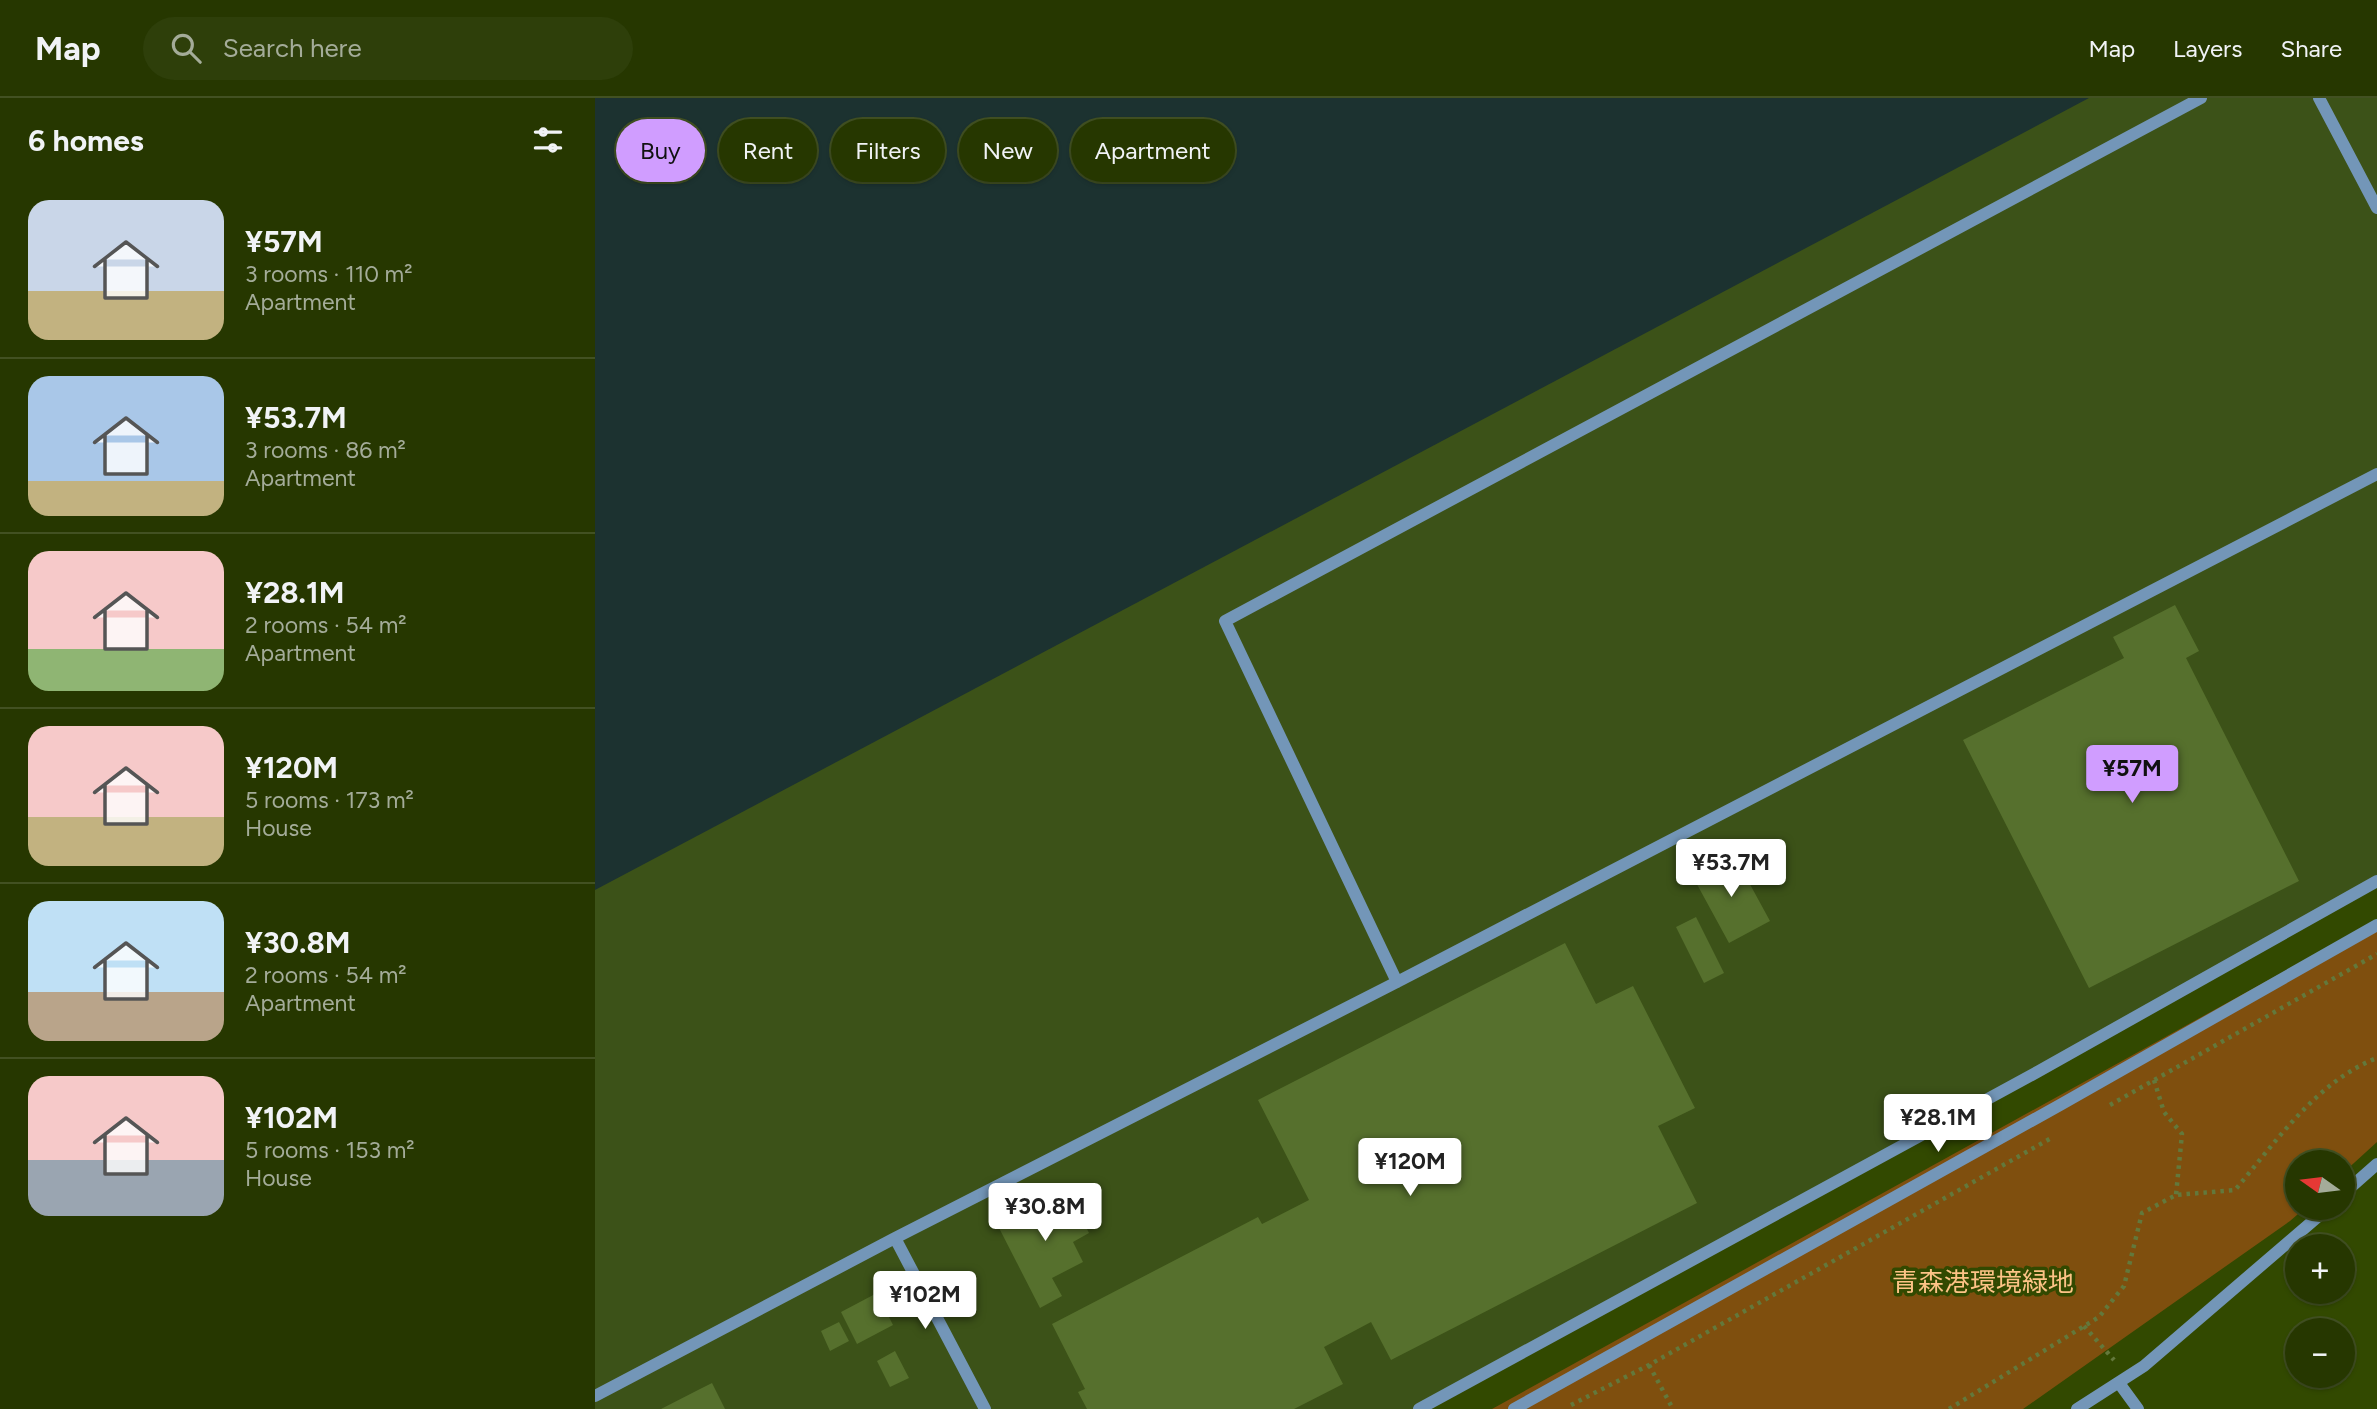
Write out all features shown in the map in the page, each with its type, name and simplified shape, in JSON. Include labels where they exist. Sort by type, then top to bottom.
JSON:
[{"type":"street","points":[[1397,982],[1225,621],[2201,98]]},
{"type":"street","points":[[2319,98],[2377,208]]},
{"type":"street","points":[[595,1396],[895,1238],[1397,982],[2377,474]]},
{"type":"street","points":[[1419,1409],[2039,1071],[2377,881]]},
{"type":"street","points":[[1514,1409],[2377,925]]},
{"type":"street","points":[[2355,1183],[2377,1164]]},
{"type":"street","points":[[2077,1409],[2123,1380],[2314,1220]]},
{"type":"street","points":[[895,1238],[985,1409]]},
{"type":"street","points":[[2123,1380],[2138,1409]]},
{"type":"path","points":[[2106,1107],[2377,954]]},
{"type":"path","points":[[1949,1409],[2099,1317],[2124,1286],[2143,1213],[2176,1195],[2235,1191],[2314,1099],[2361,1064],[2377,1058]]},
{"type":"path","points":[[2154,1080],[2164,1112],[2182,1134],[2176,1195]]},
{"type":"path","points":[[1563,1409],[1649,1365],[2057,1134]]},
{"type":"path","points":[[2084,1326],[2123,1380]]},
{"type":"path","points":[[1649,1365],[1673,1409]]},
{"type":"shaded area","points":[[2080,98],[2377,98],[2377,881],[1419,1409],[595,1409],[595,873]]},
{"type":"green space","name":"青森港環境緑地","points":[[2377,920],[2377,1142],[2355,1162],[2355,1150],[2285,1150],[2285,1220],[2291,1220],[2023,1409],[1492,1409]]},
{"type":"water","points":[[595,98],[2089,98],[595,890]]},
{"type":"building","points":[[2175,605],[2199,651],[2186,658],[2299,881],[2089,988],[1963,740],[2124,658],[2113,637]]},
{"type":"building","points":[[1734,855],[1770,921],[1729,943],[1693,877]]},
{"type":"building","points":[[1696,917],[1724,973],[1704,983],[1676,927]]},
{"type":"building","points":[[1565,943],[1596,1004],[1633,986],[1695,1108],[1658,1126],[1697,1203],[1391,1360],[1371,1322],[1324,1347],[1343,1384],[1294,1409],[1087,1409],[1078,1392],[1085,1389],[1052,1324],[1258,1217],[1262,1224],[1309,1200],[1258,1100]]},
{"type":"building","points":[[1067,1189],[1089,1233],[1073,1242],[1083,1262],[1052,1278],[1062,1296],[1040,1308],[997,1224]]},
{"type":"building","points":[[877,1293],[893,1325],[857,1344],[841,1312]]},
{"type":"building","points":[[839,1322],[849,1341],[830,1351],[821,1331]]},
{"type":"building","points":[[895,1351],[909,1378],[890,1387],[877,1361]]},
{"type":"building","points":[[712,1383],[725,1409],[661,1409],[700,1389]]}]
